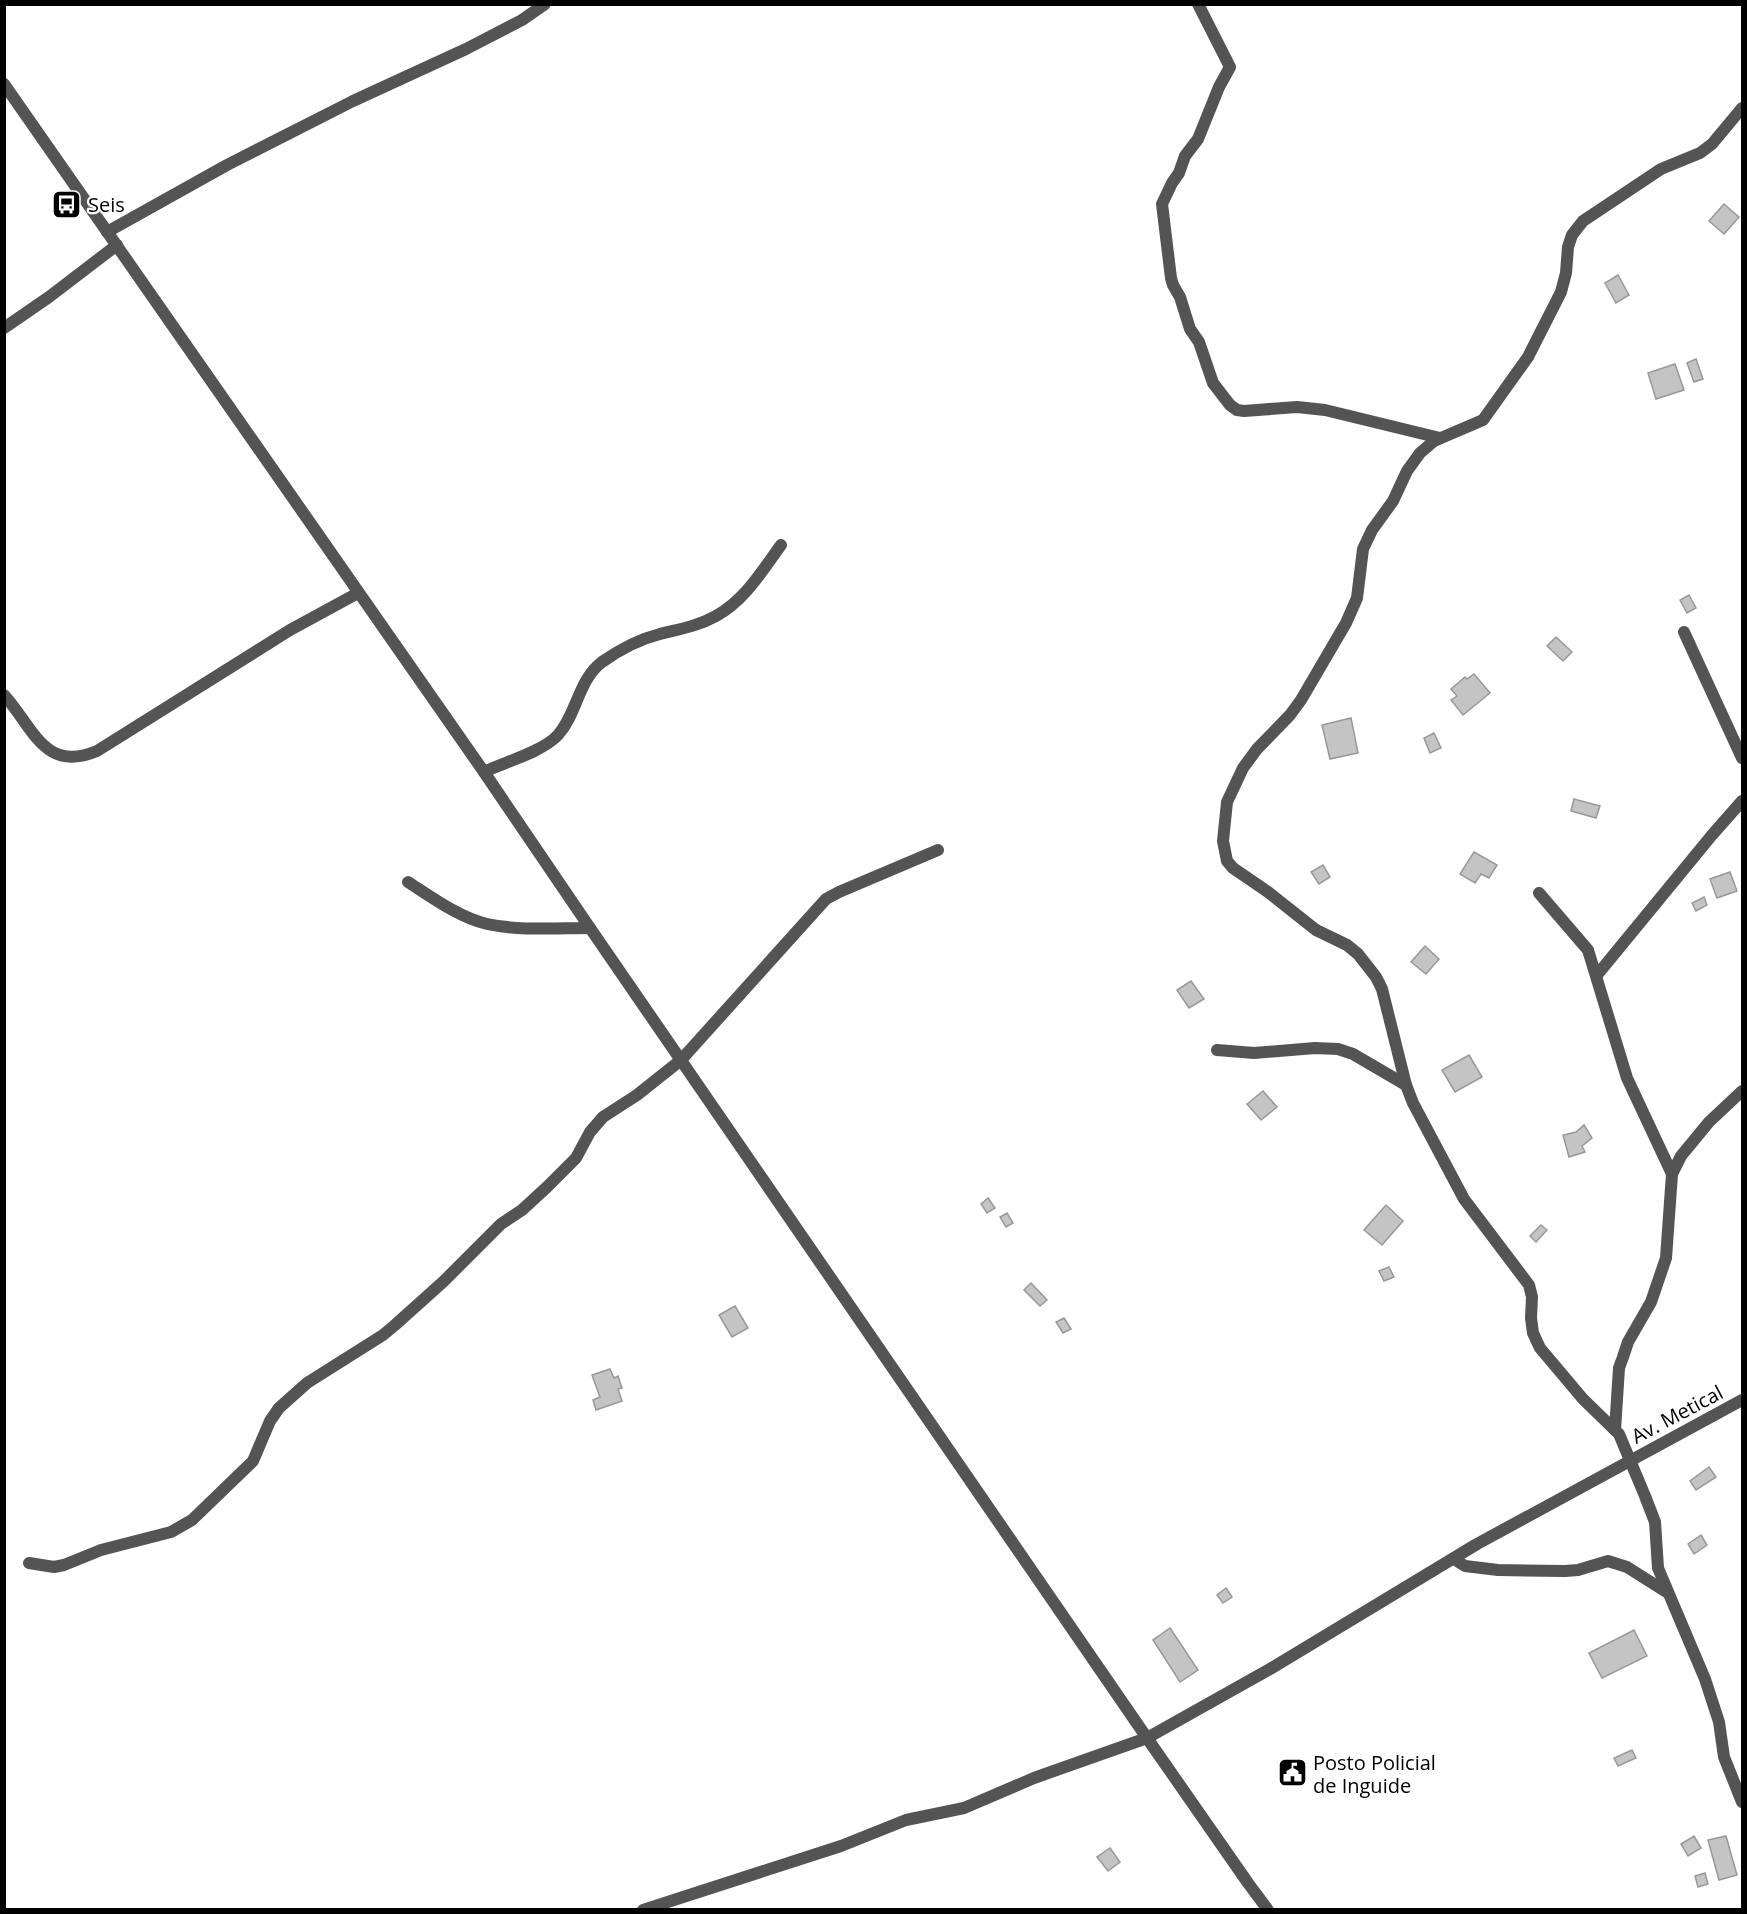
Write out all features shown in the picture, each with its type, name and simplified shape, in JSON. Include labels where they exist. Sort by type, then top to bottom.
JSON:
[{"type":"street","points":[[107,232],[227,165],[522,20],[544,4]]},
{"type":"street","points":[[1198,4],[1230,67],[1198,139],[1185,156],[1179,173],[1162,204],[1173,285],[1180,297],[1190,329],[1199,342],[1213,383],[1230,405],[1237,410],[1297,407],[1325,410],[1440,438]]},
{"type":"street","points":[[4,84],[484,772],[1147,1738],[1268,1910]]},
{"type":"street","points":[[1743,108],[1712,144],[1700,153],[1661,169],[1583,221],[1572,235],[1561,292],[1528,357],[1483,420],[1440,438],[1420,453],[1407,471],[1393,501],[1372,530],[1363,549],[1357,598],[1346,623],[1301,700],[1290,715],[1257,748],[1243,768],[1227,802],[1223,826],[1224,852],[1233,868],[1316,930],[1347,945],[1358,954],[1376,976],[1382,989],[1406,1085],[1413,1103],[1464,1199],[1529,1285],[1532,1297],[1533,1333],[1540,1348],[1583,1399],[1618,1434],[1655,1522],[1658,1568],[1705,1679],[1719,1722],[1724,1757],[1743,1802]]},
{"type":"street","points":[[4,328],[50,297],[117,245]]},
{"type":"street","points":[[484,772],[550,742],[559,734],[589,675],[603,661],[646,639],[708,620],[732,605],[746,592],[780,545]]},
{"type":"street","points":[[4,695],[40,742],[54,754],[73,758],[83,756],[97,751],[290,630],[358,593]]},
{"type":"street","points":[[1684,632],[1743,758]]},
{"type":"street","points":[[1597,975],[1712,834],[1743,801]]},
{"type":"street","points":[[29,1563],[54,1567],[64,1565],[100,1550],[171,1532],[192,1520],[253,1461],[270,1421],[279,1408],[306,1383],[395,1325],[444,1281],[501,1224],[522,1210],[564,1171],[576,1158],[590,1132],[603,1117],[637,1095],[681,1060],[826,899],[938,850]]},
{"type":"street","points":[[408,882],[448,908],[485,924],[524,928],[590,928]]},
{"type":"street","points":[[1539,893],[1588,950],[1627,1078],[1672,1174]]},
{"type":"street","points":[[1217,1050],[1254,1053],[1315,1048],[1338,1049],[1353,1054],[1406,1085]]},
{"type":"street","points":[[1615,1430],[1619,1368],[1628,1342],[1651,1302],[1665,1258],[1672,1174],[1681,1156],[1709,1122],[1743,1091]]},
{"type":"street","name":"Av. Metical","points":[[643,1910],[841,1846],[906,1820],[964,1808],[1034,1778],[1147,1738],[1270,1669],[1454,1559],[1743,1400]]},
{"type":"street","points":[[1454,1559],[1465,1566],[1498,1570],[1564,1571],[1578,1570],[1608,1561],[1627,1567],[1668,1593]]},
{"type":"building","points":[[1724,204],[1739,217],[1724,234],[1709,221]]},
{"type":"building","points":[[1618,275],[1629,295],[1616,303],[1605,283]]},
{"type":"building","points":[[1696,359],[1703,379],[1694,382],[1687,363]]},
{"type":"building","points":[[1675,364],[1684,390],[1656,399],[1648,373]]},
{"type":"building","points":[[1689,595],[1696,608],[1687,613],[1680,600]]},
{"type":"building","points":[[1556,637],[1572,652],[1563,661],[1547,646]]},
{"type":"building","points":[[1474,674],[1490,693],[1463,715],[1451,700],[1457,696],[1451,689],[1465,677],[1467,679]]},
{"type":"building","points":[[1351,718],[1358,753],[1330,759],[1322,725]]},
{"type":"building","points":[[1434,733],[1441,748],[1430,753],[1424,738]]},
{"type":"building","points":[[1574,799],[1600,806],[1596,818],[1571,811]]},
{"type":"building","points":[[1474,852],[1497,865],[1489,878],[1481,874],[1475,883],[1460,874]]},
{"type":"building","points":[[1323,865],[1330,877],[1319,884],[1311,872]]},
{"type":"building","points":[[1730,872],[1737,891],[1717,898],[1710,879]]},
{"type":"building","points":[[1704,897],[1707,905],[1696,911],[1692,903]]},
{"type":"building","points":[[1425,946],[1439,959],[1426,974],[1411,962]]},
{"type":"building","points":[[1191,981],[1204,999],[1189,1008],[1177,990]]},
{"type":"building","points":[[1469,1055],[1482,1077],[1455,1092],[1442,1070]]},
{"type":"building","points":[[1263,1091],[1277,1107],[1261,1120],[1247,1104]]},
{"type":"building","points":[[1584,1125],[1592,1138],[1582,1146],[1585,1152],[1569,1157],[1563,1135],[1576,1132]]},
{"type":"building","points":[[988,1198],[995,1208],[987,1213],[981,1204]]},
{"type":"building","points":[[1386,1205],[1403,1221],[1382,1245],[1364,1230]]},
{"type":"building","points":[[1007,1213],[1013,1223],[1006,1227],[1000,1217]]},
{"type":"building","points":[[1541,1225],[1547,1230],[1536,1242],[1530,1236]]},
{"type":"building","points":[[1389,1267],[1394,1277],[1384,1281],[1379,1271]]},
{"type":"building","points":[[1031,1283],[1047,1300],[1040,1306],[1024,1290]]},
{"type":"building","points":[[735,1306],[748,1328],[732,1337],[719,1315]]},
{"type":"building","points":[[1064,1318],[1071,1329],[1063,1333],[1056,1322]]},
{"type":"building","points":[[610,1369],[614,1378],[618,1376],[622,1388],[618,1389],[622,1401],[596,1410],[593,1400],[600,1397],[592,1375]]},
{"type":"building","points":[[1709,1467],[1716,1477],[1696,1490],[1690,1481]]},
{"type":"building","points":[[1701,1535],[1707,1545],[1694,1554],[1688,1544]]},
{"type":"building","points":[[1226,1588],[1232,1597],[1223,1603],[1217,1595]]},
{"type":"building","points":[[1170,1628],[1198,1670],[1180,1682],[1153,1640]]},
{"type":"building","points":[[1634,1630],[1647,1656],[1602,1678],[1589,1653]]},
{"type":"building","points":[[1632,1750],[1636,1758],[1618,1766],[1614,1758]]},
{"type":"building","points":[[1287,1765],[1301,1772],[1295,1783],[1281,1776]]},
{"type":"building","points":[[1694,1836],[1701,1848],[1688,1856],[1681,1844]]},
{"type":"building","points":[[1726,1836],[1737,1875],[1719,1880],[1708,1840]]},
{"type":"building","points":[[1110,1848],[1120,1862],[1108,1871],[1097,1857]]},
{"type":"building","points":[[1705,1873],[1708,1884],[1698,1887],[1695,1876]]},
{"type":"place","name":"Seis","points":[[67,204]]},
{"type":"place","name":"Posto Policial de Inguide","points":[[1292,1773]]}]
